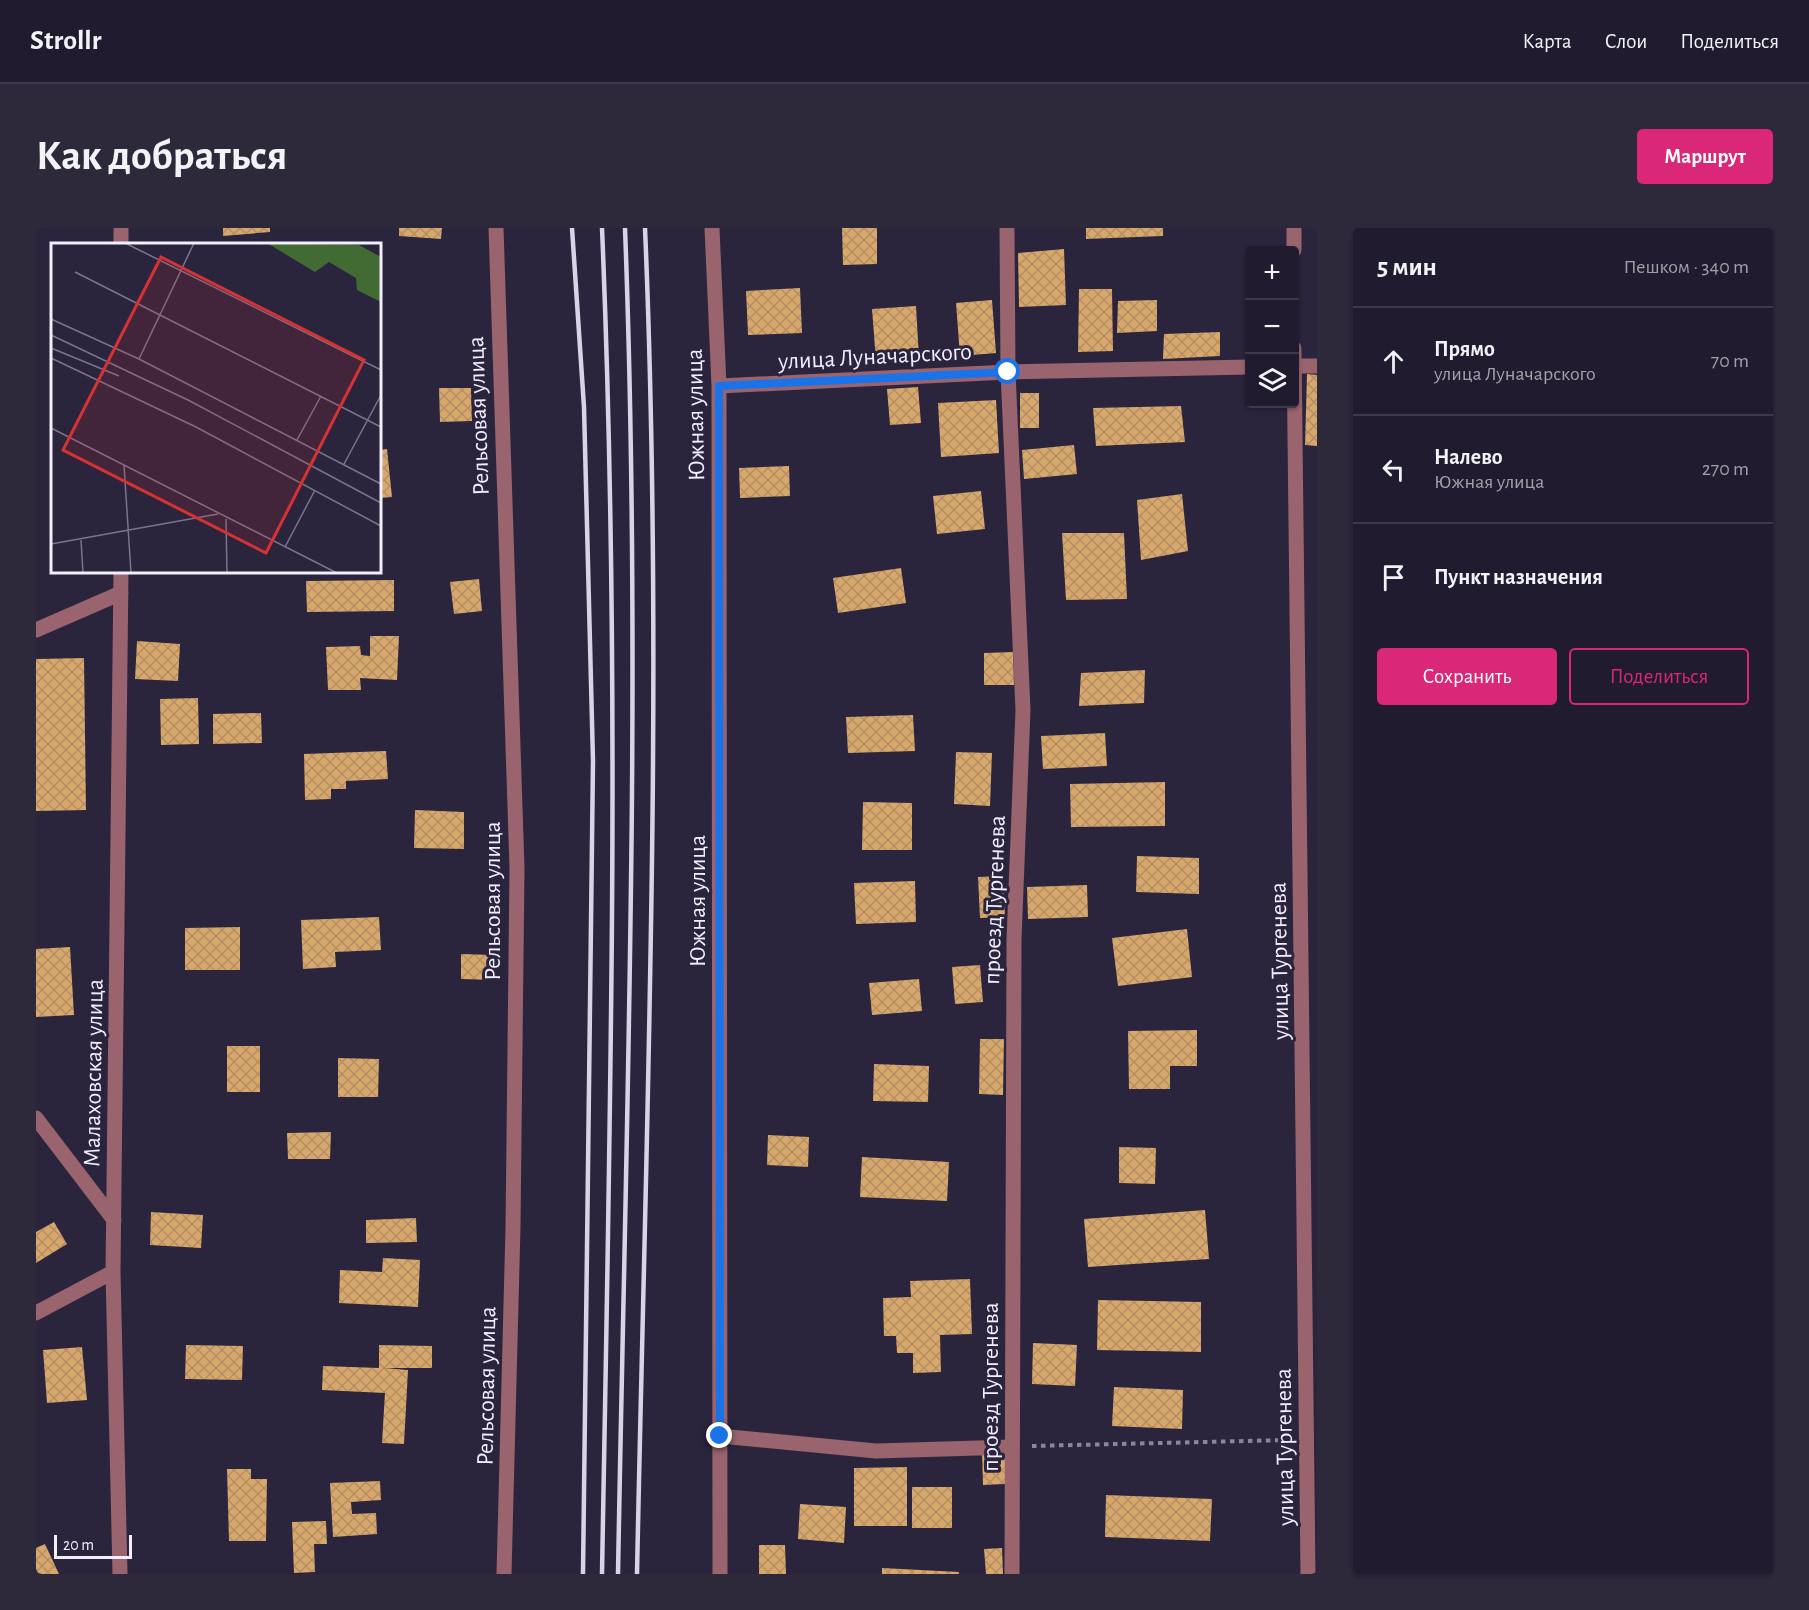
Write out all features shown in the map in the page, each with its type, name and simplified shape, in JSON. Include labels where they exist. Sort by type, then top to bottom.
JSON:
[{"type":"street","name":"Рельсовая улица","points":[[496,228],[517,868],[513,1227],[504,1574]]},
{"type":"street","name":"Южная улица","points":[[712,228],[719,386],[720,1574]]},
{"type":"street","name":"проезд Тургенева","points":[[1007,228],[1008,372],[1023,710],[1014,940],[1012,1574]]},
{"type":"street","points":[[1294,228],[1294,246]]},
{"type":"street","points":[[1299,366],[1317,366]]},
{"type":"street","name":"улица Луначарского","points":[[719,386],[1008,372],[1245,367]]},
{"type":"street","name":"улица Тургенева","points":[[1295,408],[1308,1574]]},
{"type":"street","name":"Малаховская улица","points":[[120,1574],[113,1272],[121,573]]},
{"type":"street","points":[[36,630],[121,593]]},
{"type":"street","points":[[36,1118],[114,1220]]},
{"type":"street","points":[[36,1313],[113,1272]]},
{"type":"street","points":[[720,1436],[876,1451],[1012,1447]]},
{"type":"path","points":[[1012,1447],[1307,1440]]},
{"type":"building","points":[[223,228],[270,228],[270,232],[223,236]]},
{"type":"building","points":[[399,228],[442,228],[441,239],[399,236]]},
{"type":"building","points":[[842,228],[877,228],[877,264],[843,265]]},
{"type":"building","points":[[1086,228],[1163,228],[1163,236],[1086,239]]},
{"type":"building","points":[[1064,249],[1066,305],[1019,307],[1018,253]]},
{"type":"building","points":[[800,288],[802,333],[748,335],[746,291]]},
{"type":"building","points":[[1079,289],[1112,289],[1113,351],[1078,352]]},
{"type":"building","points":[[992,300],[996,353],[960,356],[956,303]]},
{"type":"building","points":[[1157,300],[1157,331],[1117,333],[1118,301]]},
{"type":"building","points":[[916,306],[919,358],[876,361],[872,309]]},
{"type":"building","points":[[1220,332],[1220,356],[1163,359],[1164,334]]},
{"type":"building","points":[[1307,374],[1317,375],[1317,446],[1305,445]]},
{"type":"building","points":[[918,387],[921,423],[890,425],[887,389]]},
{"type":"building","points":[[439,388],[471,388],[472,421],[440,422]]},
{"type":"building","points":[[1020,393],[1039,393],[1039,428],[1020,428]]},
{"type":"building","points":[[996,400],[999,453],[941,457],[938,403]]},
{"type":"building","points":[[1181,406],[1185,442],[1096,446],[1093,408]]},
{"type":"building","points":[[1074,445],[1077,474],[1024,479],[1022,450]]},
{"type":"building","points":[[387,449],[392,497],[381,498],[381,450]]},
{"type":"building","points":[[789,466],[790,496],[740,498],[739,468]]},
{"type":"building","points":[[981,491],[985,529],[937,534],[933,496]]},
{"type":"building","points":[[1182,494],[1188,551],[1141,560],[1137,500]]},
{"type":"building","points":[[1062,533],[1124,533],[1127,599],[1066,600]]},
{"type":"building","points":[[901,568],[906,603],[838,613],[833,578]]},
{"type":"building","points":[[479,579],[482,611],[454,614],[450,582]]},
{"type":"building","points":[[394,580],[394,611],[307,612],[306,581]]},
{"type":"building","points":[[370,636],[399,636],[397,680],[360,678],[361,690],[328,690],[326,647],[360,646],[361,655],[370,656]]},
{"type":"building","points":[[137,641],[180,644],[178,681],[135,679]]},
{"type":"building","points":[[1013,652],[1014,685],[984,685],[984,653]]},
{"type":"building","points":[[84,658],[86,810],[36,811],[36,659]]},
{"type":"building","points":[[1145,670],[1144,703],[1079,706],[1081,673]]},
{"type":"building","points":[[198,698],[199,744],[161,745],[160,699]]},
{"type":"building","points":[[261,713],[262,743],[213,744],[213,714]]},
{"type":"building","points":[[913,715],[915,751],[848,753],[846,717]]},
{"type":"building","points":[[1105,733],[1107,766],[1043,769],[1041,736]]},
{"type":"building","points":[[386,751],[388,779],[346,781],[346,789],[331,789],[331,799],[305,800],[304,754]]},
{"type":"building","points":[[956,752],[992,753],[990,806],[954,804]]},
{"type":"building","points":[[1165,782],[1165,826],[1071,827],[1070,784]]},
{"type":"building","points":[[863,802],[912,803],[912,850],[862,850]]},
{"type":"building","points":[[415,810],[464,812],[464,849],[414,848]]},
{"type":"building","points":[[1137,856],[1199,858],[1199,894],[1136,892]]},
{"type":"building","points":[[1003,876],[1005,917],[980,918],[978,877]]},
{"type":"building","points":[[915,881],[916,922],[856,924],[854,883]]},
{"type":"building","points":[[1087,885],[1088,917],[1028,919],[1027,887]]},
{"type":"building","points":[[379,917],[381,950],[335,952],[336,967],[303,969],[301,920]]},
{"type":"building","points":[[240,927],[240,970],[185,970],[185,928]]},
{"type":"building","points":[[1187,929],[1192,977],[1118,986],[1112,938]]},
{"type":"building","points":[[70,947],[74,1015],[36,1017],[36,949]]},
{"type":"building","points":[[461,954],[493,955],[493,980],[461,979]]},
{"type":"building","points":[[980,965],[983,1002],[955,1004],[952,967]]},
{"type":"building","points":[[919,979],[922,1011],[872,1015],[869,983]]},
{"type":"building","points":[[1197,1030],[1197,1066],[1170,1066],[1170,1089],[1129,1089],[1128,1031]]},
{"type":"building","points":[[980,1039],[1004,1039],[1003,1095],[979,1094]]},
{"type":"building","points":[[227,1046],[260,1046],[260,1092],[227,1092]]},
{"type":"building","points":[[338,1058],[379,1059],[378,1097],[338,1097]]},
{"type":"building","points":[[874,1064],[929,1066],[928,1102],[873,1101]]},
{"type":"building","points":[[331,1132],[330,1159],[288,1159],[287,1133]]},
{"type":"building","points":[[768,1135],[809,1137],[808,1167],[767,1165]]},
{"type":"building","points":[[1119,1147],[1156,1148],[1155,1184],[1119,1183]]},
{"type":"building","points":[[862,1157],[949,1162],[947,1201],[860,1197]]},
{"type":"building","points":[[1205,1210],[1209,1259],[1088,1267],[1084,1219]]},
{"type":"building","points":[[151,1212],[203,1215],[201,1248],[150,1245]]},
{"type":"building","points":[[416,1218],[417,1242],[366,1243],[366,1220]]},
{"type":"building","points":[[54,1222],[67,1244],[36,1263],[36,1232]]},
{"type":"building","points":[[383,1258],[420,1260],[418,1307],[339,1303],[340,1270],[382,1272]]},
{"type":"building","points":[[970,1279],[972,1334],[940,1335],[941,1372],[913,1373],[913,1353],[897,1353],[896,1336],[884,1336],[883,1298],[911,1297],[910,1281]]},
{"type":"building","points":[[1098,1300],[1201,1302],[1201,1352],[1097,1350]]},
{"type":"building","points":[[1033,1343],[1077,1345],[1075,1386],[1032,1384]]},
{"type":"building","points":[[186,1345],[243,1346],[242,1380],[185,1379]]},
{"type":"building","points":[[379,1345],[432,1346],[432,1368],[384,1368],[408,1370],[404,1444],[382,1443],[385,1393],[322,1390],[323,1366],[379,1368]]},
{"type":"building","points":[[82,1347],[87,1400],[47,1403],[43,1350]]},
{"type":"building","points":[[1114,1387],[1183,1390],[1182,1429],[1112,1426]]},
{"type":"building","points":[[1005,1451],[1005,1484],[983,1485],[982,1452]]},
{"type":"building","points":[[907,1467],[907,1526],[854,1526],[854,1468]]},
{"type":"building","points":[[227,1469],[251,1469],[251,1479],[267,1479],[266,1541],[229,1541]]},
{"type":"building","points":[[380,1481],[381,1500],[351,1502],[352,1514],[376,1513],[377,1534],[333,1537],[330,1483]]},
{"type":"building","points":[[912,1487],[952,1487],[952,1528],[912,1528]]},
{"type":"building","points":[[1106,1495],[1212,1499],[1210,1541],[1105,1537]]},
{"type":"building","points":[[800,1504],[846,1507],[844,1543],[798,1539]]},
{"type":"building","points":[[326,1521],[327,1544],[314,1544],[315,1572],[294,1573],[292,1522]]},
{"type":"building","points":[[45,1544],[59,1574],[36,1574],[36,1548]]},
{"type":"building","points":[[759,1545],[785,1545],[786,1574],[759,1574]]},
{"type":"building","points":[[1002,1548],[1003,1574],[986,1574],[984,1549]]},
{"type":"building","points":[[882,1568],[959,1572],[959,1574],[882,1574]]},
{"type":"railway","points":[[572,228],[584,407],[593,761],[583,1574]]},
{"type":"railway","points":[[602,228],[608,396],[612,732],[611,1069],[602,1574]]},
{"type":"railway","points":[[618,1574],[632,733],[630,396],[625,228]]},
{"type":"railway","points":[[637,1574],[652,901],[653,733],[653,564],[645,228]]},
{"type":"route","points":[[720,1436],[719,386],[1008,372]]}]
